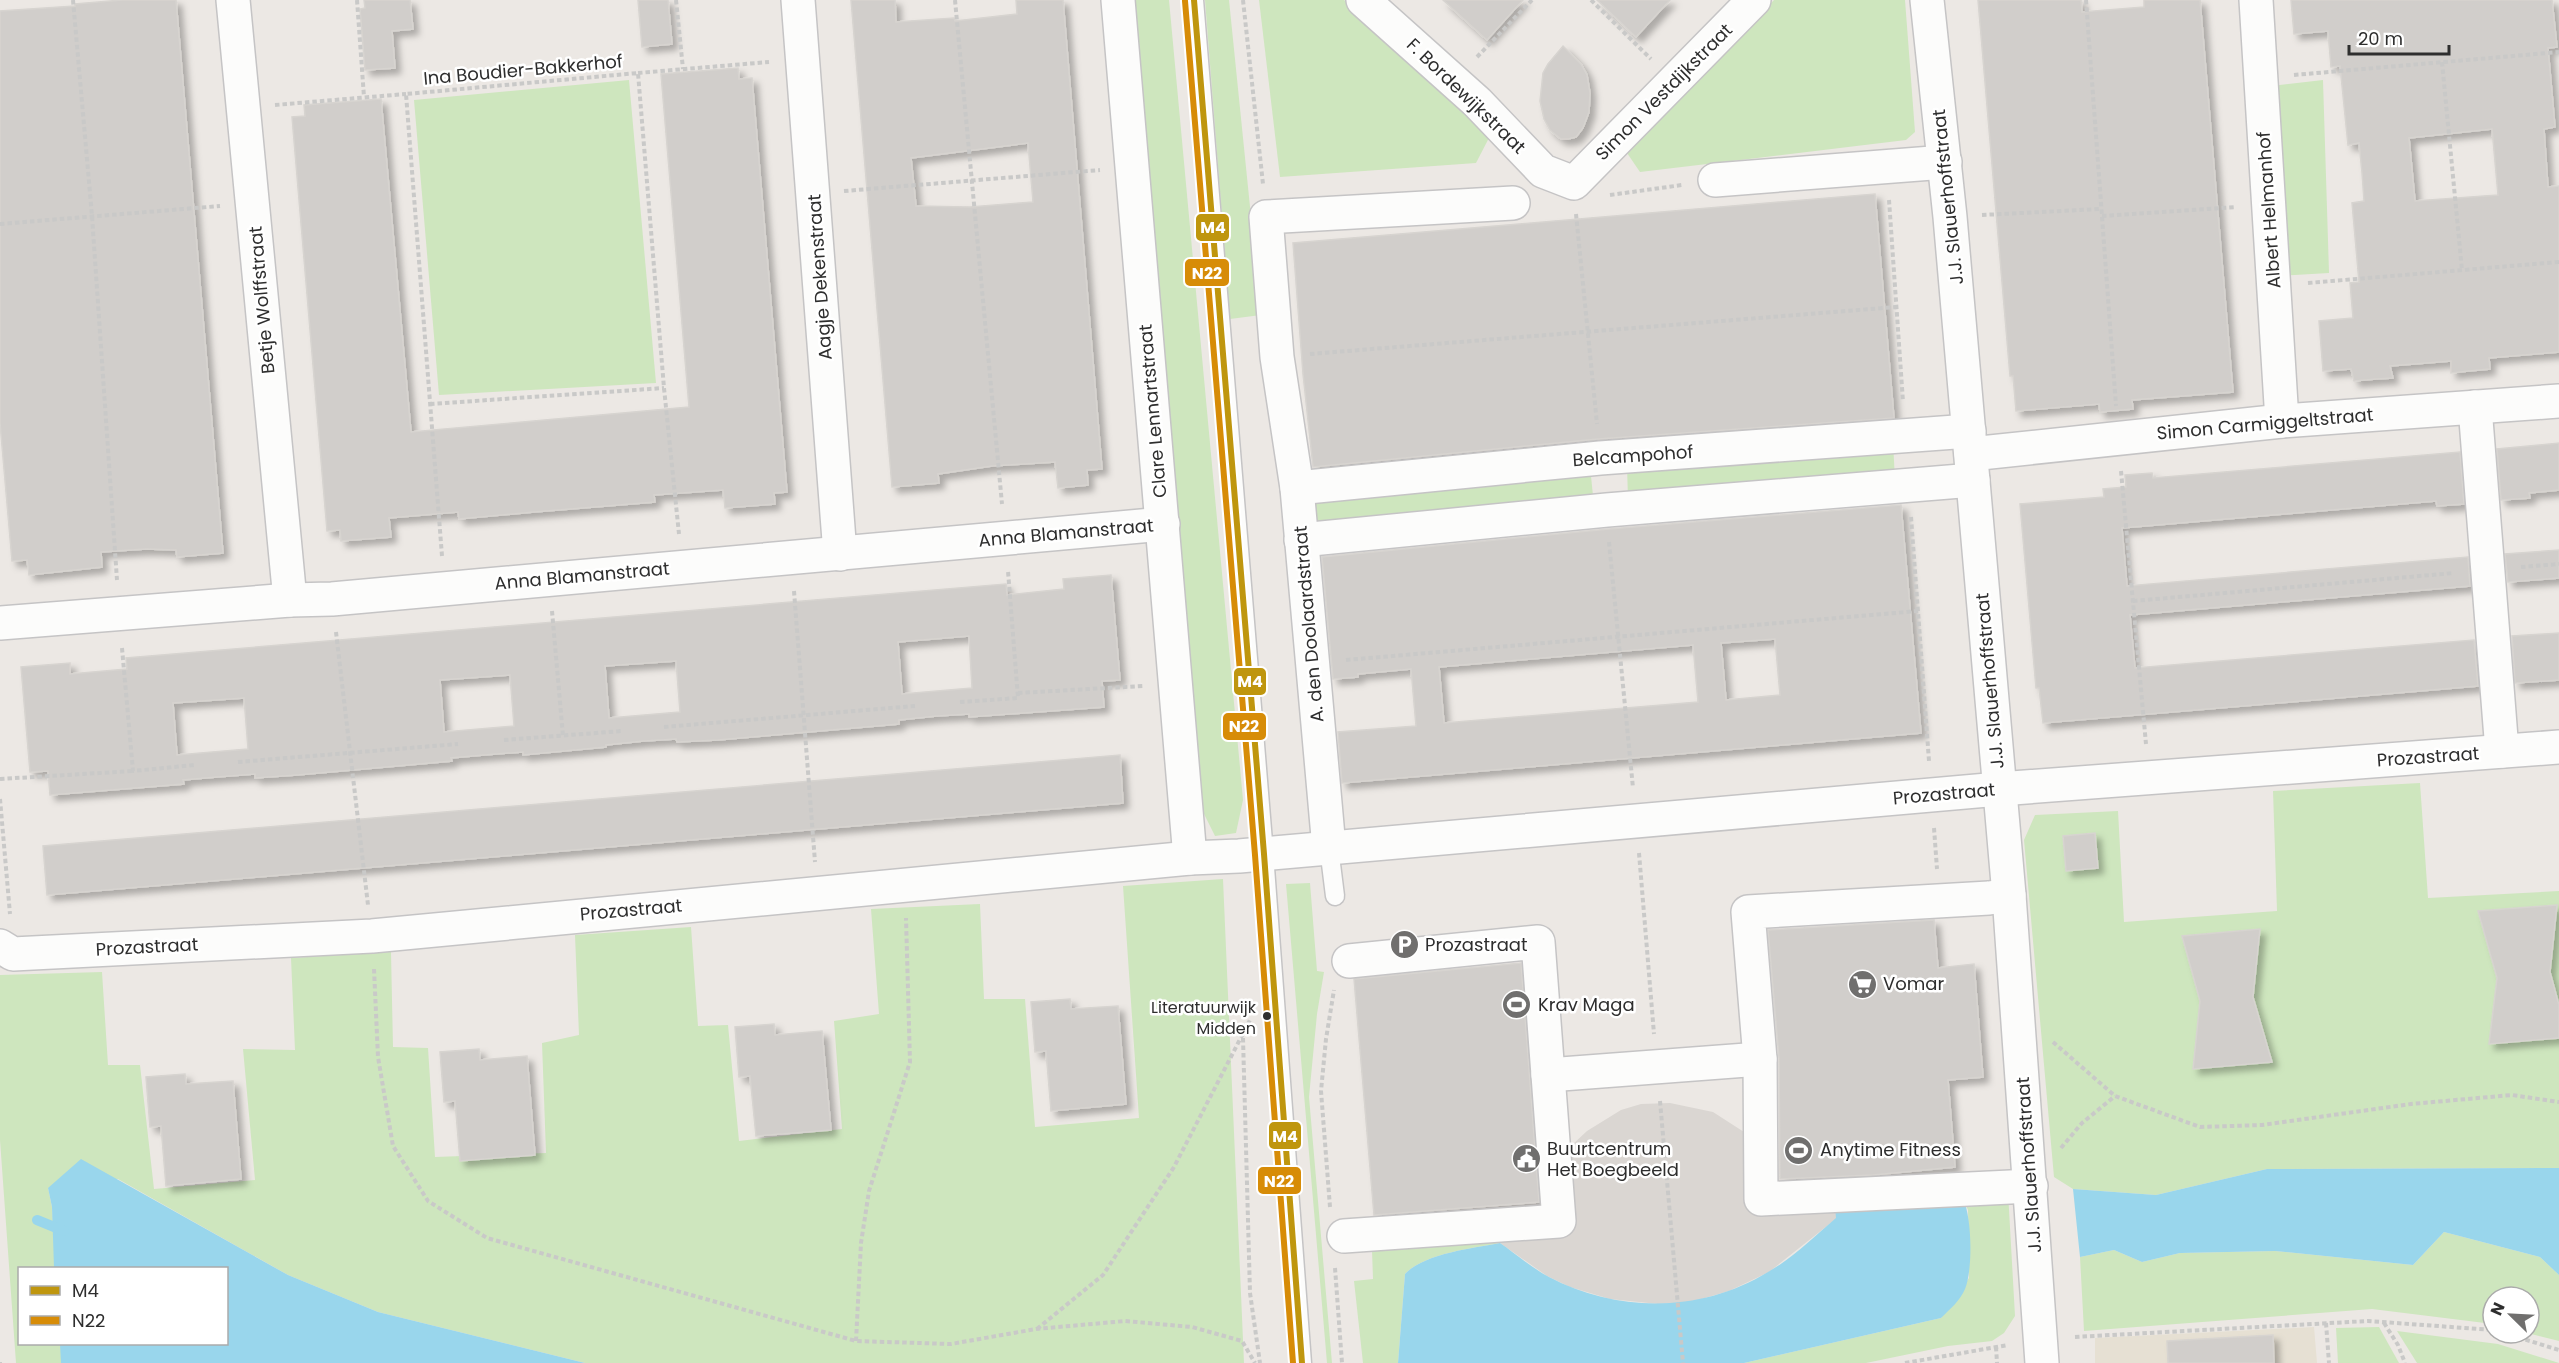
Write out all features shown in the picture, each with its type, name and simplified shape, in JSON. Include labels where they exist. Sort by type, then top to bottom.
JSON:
[{"type":"street","name":"Betje Wolffstraat","points":[[233,0],[290,600]]},
{"type":"street","name":"Aagje Dekenstraat","points":[[798,0],[840,554]]},
{"type":"street","name":"Clare Lennartstraat","points":[[1119,0],[1190,858]]},
{"type":"street","name":"F. Bordewijkstraat","points":[[1364,0],[1477,102],[1543,171],[1574,183]]},
{"type":"street","name":"Simon Vestdijkstraat","points":[[1574,183],[1754,0]]},
{"type":"street","name":"J.J. Slauerhoffstraat","points":[[1927,0],[1945,162],[2019,1011],[2042,1351]]},
{"type":"street","name":"Albert Helmanhof","points":[[2256,0],[2282,421]]},
{"type":"street","points":[[1715,180],[1945,162]]},
{"type":"street","points":[[1266,217],[1513,203]]},
{"type":"street","name":"A. den Doolaardstraat","points":[[1266,217],[1277,357],[1297,489],[1329,848]]},
{"type":"street","name":"Simon Carmiggeltstraat","points":[[1971,455],[2282,421],[2559,401]]},
{"type":"street","points":[[2475,407],[2502,751]]},
{"type":"street","points":[[1301,540],[1618,509],[1971,455]]},
{"type":"street","name":"Belcampohof","points":[[1297,489],[1600,458],[1971,455]]},
{"type":"street","name":"Anna Blamanstraat","points":[[0,623],[290,600],[332,599],[1163,524]]},
{"type":"street","name":"Prozastraat","points":[[7,950],[372,936],[1190,858],[1264,854],[1999,789],[2559,747]]},
{"type":"street","points":[[2009,895],[1748,912],[1760,1059],[1761,1199],[2031,1186]]},
{"type":"street","points":[[1336,1238],[1559,1221],[1538,942],[1342,972]]},
{"type":"street","points":[[1548,1075],[1760,1059]]},
{"type":"lane","points":[[1194,0],[1264,854],[1302,1363]]},
{"type":"lane","points":[[1329,848],[1335,896]]},
{"type":"path","points":[[73,0],[92,216],[119,613],[133,771]]},
{"type":"path","points":[[357,0],[364,98]]},
{"type":"path","points":[[676,0],[683,69]]},
{"type":"path","points":[[956,0],[1018,693],[1018,698],[960,702]]},
{"type":"path","points":[[1243,0],[1266,217]]},
{"type":"path","points":[[1453,81],[1532,0]]},
{"type":"path","points":[[1591,0],[1652,60],[1660,51]]},
{"type":"path","points":[[2086,0],[2118,438],[2149,778]]},
{"type":"path","points":[[2261,77],[2559,52]]},
{"type":"path","points":[[638,73],[803,60]]},
{"type":"path","points":[[2442,62],[2462,270]]},
{"type":"path","name":"Ina Boudier-Bakkerhof","points":[[444,589],[406,94],[638,73],[664,388],[683,567]]},
{"type":"path","points":[[243,107],[406,94]]},
{"type":"path","points":[[814,194],[1132,167]]},
{"type":"path","points":[[0,224],[252,203]]},
{"type":"path","points":[[2102,216],[2269,204]]},
{"type":"path","points":[[1950,217],[2101,209]]},
{"type":"path","points":[[2274,286],[2559,262]]},
{"type":"path","points":[[1277,357],[1896,307]]},
{"type":"path","points":[[430,404],[664,388]]},
{"type":"path","points":[[791,558],[818,893]]},
{"type":"path","points":[[2133,601],[2559,564]]},
{"type":"path","points":[[549,579],[563,736]]},
{"type":"path","points":[[332,599],[372,936],[378,1057],[393,1146],[428,1201],[487,1238],[856,1341],[951,1344],[1036,1329],[1125,1321],[1192,1327],[1242,1341],[1258,1363]]},
{"type":"path","points":[[1312,663],[1918,610]]},
{"type":"path","points":[[1018,693],[1176,685]]},
{"type":"path","points":[[664,727],[915,706]]},
{"type":"path","points":[[504,740],[622,731]]},
{"type":"path","points":[[238,762],[458,744]]},
{"type":"path","points":[[0,779],[194,765]]},
{"type":"path","points":[[0,799],[7,950]]},
{"type":"path","points":[[856,1341],[861,1243],[870,1191],[910,1062],[904,885]]},
{"type":"path","points":[[1342,972],[1326,1039],[1321,1091],[1336,1238],[1342,1363]]},
{"type":"path","points":[[2019,1011],[2115,1096],[2200,1127],[2262,1125],[2410,1104],[2512,1095],[2559,1102]]},
{"type":"path","points":[[1036,1329],[1103,1275],[1174,1167],[1251,1017]]},
{"type":"path","points":[[1243,1036],[1250,1293],[1258,1363]]},
{"type":"path","points":[[2031,1186],[2082,1123],[2115,1096]]},
{"type":"path","points":[[1675,1282],[1683,1363]]},
{"type":"path","points":[[2383,1322],[2398,1346],[2405,1363]]},
{"type":"path","points":[[1905,1363],[1996,1347],[2042,1351],[2326,1323],[2383,1322],[2481,1329]]},
{"type":"path","points":[[2326,1323],[2329,1363]]},
{"type":"path","points":[[2541,1344],[2559,1350]]},
{"type":"path","points":[[1996,1347],[1997,1363]]},
{"type":"shaded area","points":[[1670,1103],[1713,1112],[1744,1132],[1756,1147],[1758,1211],[1835,1206],[1837,1218],[1769,1272],[1729,1291],[1691,1302],[1658,1304],[1610,1299],[1570,1287],[1547,1276],[1500,1243],[1501,1231],[1564,1223],[1561,1161],[1572,1145],[1587,1131],[1621,1110],[1641,1104]]},
{"type":"shaded area","points":[[2314,1327],[2317,1363],[2095,1363],[2095,1338]]},
{"type":"green space","points":[[1130,0],[1169,0],[1243,800],[1236,833],[1215,836],[1201,808]]},
{"type":"green space","points":[[1205,0],[1229,0],[1261,315],[1230,319]]},
{"type":"green space","points":[[1259,0],[1344,0],[1491,134],[1476,163],[1280,177]]},
{"type":"green space","points":[[1774,0],[1905,0],[1915,132],[1906,140],[1640,172],[1627,153]]},
{"type":"green space","points":[[629,80],[656,383],[439,395],[414,100]]},
{"type":"green space","points":[[2323,80],[2329,273],[2279,276],[2271,86]]},
{"type":"green space","points":[[1893,442],[1895,480],[1628,499],[1627,466]]},
{"type":"green space","points":[[1590,466],[1594,506],[1317,529],[1314,492]]},
{"type":"green space","points":[[2420,783],[2428,898],[2559,891],[2559,1168],[2267,1169],[2156,1195],[2073,1189],[2054,1177],[2024,840],[2035,815],[2118,811],[2124,922],[2277,911],[2273,791]]},
{"type":"green space","points":[[1223,879],[1244,1363],[585,1363],[378,1312],[288,1275],[118,1179],[48,1188],[52,1207],[56,1267],[18,1267],[18,1345],[62,1345],[63,1363],[16,1363],[0,1140],[0,975],[102,972],[108,1065],[140,1065],[154,1189],[255,1180],[243,1049],[295,1050],[291,958],[391,952],[393,1047],[428,1048],[435,1157],[546,1153],[542,1043],[579,1035],[575,935],[691,927],[698,1026],[728,1025],[739,1141],[842,1129],[834,1021],[879,1014],[871,909],[980,904],[984,999],[1025,999],[1035,1127],[1139,1118],[1123,886]]},
{"type":"green space","points":[[1310,883],[1317,971],[1324,972],[1317,1014],[1309,1097],[1332,1363],[1327,1363],[1286,884]]},
{"type":"green space","points":[[2008,1192],[2015,1316],[2004,1333],[1992,1341],[1948,1346],[1866,1363],[1744,1363],[1941,1318],[1969,1278],[1968,1210],[1963,1199]]},
{"type":"green space","points":[[1501,1231],[1500,1243],[1436,1257],[1413,1267],[1405,1274],[1398,1363],[1363,1363],[1354,1281],[1373,1279],[1372,1250]]},
{"type":"green space","points":[[2444,1232],[2540,1257],[2559,1275],[2559,1341],[2541,1336],[2541,1285],[2481,1285],[2481,1323],[2372,1309],[2084,1331],[2080,1257],[2114,1250],[2142,1262],[2180,1253],[2275,1251],[2413,1265]]},
{"type":"green space","points":[[2379,1327],[2399,1363],[2338,1363],[2336,1328]]},
{"type":"green space","points":[[2397,1331],[2481,1342],[2481,1345],[2501,1345],[2559,1363],[2417,1363]]},
{"type":"water","points":[[81,1159],[288,1275],[378,1312],[585,1363],[61,1363],[60,1345],[228,1345],[228,1267],[54,1267],[52,1207],[48,1188]]},
{"type":"water","points":[[2559,1168],[2559,1275],[2540,1257],[2444,1232],[2413,1265],[2275,1251],[2180,1253],[2142,1262],[2114,1250],[2080,1257],[2073,1189],[2156,1195],[2267,1169]]},
{"type":"water","points":[[1963,1199],[1970,1230],[1968,1280],[1960,1297],[1941,1318],[1744,1363],[1398,1363],[1405,1274],[1413,1267],[1436,1257],[1500,1243],[1549,1277],[1575,1289],[1631,1302],[1687,1301],[1715,1295],[1768,1272],[1804,1246],[1836,1218],[1835,1206]]},
{"type":"building","points":[[122,0],[176,0],[223,553],[177,557],[176,550],[101,552],[102,567],[29,575],[27,560],[12,561],[0,423],[0,11]]},
{"type":"building","points":[[364,0],[410,0],[413,29],[392,31],[395,68],[365,70],[360,9],[365,8]]},
{"type":"building","points":[[638,0],[668,0],[672,44],[642,47]]},
{"type":"building","points":[[851,0],[895,0],[896,22],[954,18],[955,21],[1017,14],[1016,0],[1063,0],[1102,469],[1087,470],[1088,485],[1058,488],[1055,462],[992,466],[938,474],[939,483],[892,487]],"holes":[[[1028,143],[1033,202],[970,207],[916,206],[911,158]]]},
{"type":"building","points":[[1443,0],[1523,0],[1487,40]]},
{"type":"building","points":[[1597,0],[1670,0],[1636,37]]},
{"type":"building","points":[[1978,0],[2081,0],[2082,12],[2144,7],[2144,0],[2200,0],[2233,392],[2132,400],[2133,409],[2100,412],[2099,404],[2016,411],[2013,376],[2010,376]]},
{"type":"building","points":[[2291,0],[2552,0],[2557,47],[2548,48],[2555,127],[2544,129],[2548,187],[2559,186],[2559,352],[2489,358],[2490,369],[2451,373],[2451,361],[2390,366],[2393,378],[2354,381],[2351,369],[2323,371],[2319,321],[2353,318],[2350,283],[2359,282],[2352,203],[2364,201],[2362,173],[2359,143],[2348,145],[2340,66],[2331,67],[2328,31],[2294,34]],"holes":[[[2492,129],[2498,195],[2415,201],[2409,138]]]},
{"type":"building","points":[[1563,46],[1581,64],[1587,75],[1590,93],[1589,112],[1583,128],[1576,137],[1568,139],[1561,139],[1550,130],[1544,119],[1540,101],[1543,73]]},
{"type":"building","points":[[738,68],[739,79],[752,78],[787,492],[774,493],[775,504],[725,508],[723,490],[654,495],[655,502],[459,519],[458,512],[389,518],[391,537],[341,541],[340,530],[327,531],[292,117],[305,116],[304,105],[381,99],[411,432],[689,407],[661,74]]},
{"type":"building","points":[[1875,194],[1894,418],[1598,439],[1313,467],[1293,243]]},
{"type":"building","points":[[2559,443],[2559,490],[2529,493],[2530,498],[2501,500],[2497,449]]},
{"type":"building","points":[[2460,452],[2464,504],[2437,506],[2436,501],[2122,528],[2127,586],[2468,557],[2470,586],[2130,615],[2135,668],[2474,640],[2478,686],[2043,723],[2039,688],[2036,688],[2020,504],[2104,497],[2103,489],[2126,487],[2125,475],[2152,473],[2153,478]]},
{"type":"building","points":[[1901,505],[1921,733],[1342,783],[1338,732],[1416,726],[1411,669],[1333,679],[1322,557],[1609,529]],"holes":[[[1775,639],[1780,695],[1726,700],[1721,643]],[[1693,645],[1698,702],[1444,723],[1439,667]]]},
{"type":"building","points":[[2559,550],[2559,578],[2508,582],[2505,554]]},
{"type":"building","points":[[1111,575],[1120,680],[1102,681],[1104,707],[969,717],[969,714],[937,716],[899,720],[899,724],[718,740],[644,741],[523,755],[523,752],[484,755],[451,758],[452,761],[297,775],[255,778],[255,774],[217,777],[183,780],[184,784],[50,795],[48,771],[30,772],[21,667],[70,663],[70,674],[127,669],[126,658],[1006,584],[1007,595],[1064,589],[1063,579]],"holes":[[[969,636],[972,688],[902,694],[898,642]],[[676,661],[680,712],[609,718],[605,666]],[[510,675],[514,726],[444,732],[440,680]],[[244,698],[248,749],[177,755],[173,703]]]},
{"type":"building","points":[[2559,633],[2559,680],[2515,683],[2512,636]]},
{"type":"building","points":[[1120,755],[1123,803],[47,895],[43,846]]},
{"type":"building","points":[[2095,833],[2098,868],[2066,871],[2063,836]]},
{"type":"building","points":[[2557,905],[2550,972],[2559,1005],[2559,1038],[2489,1044],[2497,978],[2478,911]]},
{"type":"building","points":[[1934,920],[1938,968],[1974,964],[1983,1077],[1948,1080],[1955,1167],[1873,1175],[1780,1179],[1779,1058],[1768,930]]},
{"type":"building","points":[[2260,929],[2253,997],[2272,1062],[2193,1069],[2200,1001],[2182,936]]},
{"type":"building","points":[[1521,963],[1539,1202],[1374,1215],[1354,979]]},
{"type":"building","points":[[1070,999],[1071,1009],[1118,1006],[1126,1104],[1051,1111],[1046,1051],[1035,1052],[1031,1002]]},
{"type":"building","points":[[774,1024],[775,1035],[822,1031],[831,1130],[756,1136],[750,1076],[739,1077],[735,1027]]},
{"type":"building","points":[[479,1049],[480,1060],[527,1056],[535,1155],[460,1161],[455,1101],[444,1102],[440,1052]]},
{"type":"building","points":[[185,1074],[186,1084],[233,1081],[241,1179],[166,1186],[161,1126],[150,1127],[146,1077]]},
{"type":"building","points":[[2273,1335],[2274,1363],[2168,1363],[2167,1341]]},
{"type":"waterway","points":[[37,1220],[64,1231]]},
{"type":"transit line","name":"M4","points":[[1194,0],[1264,854],[1302,1363]]},
{"type":"transit line","name":"N22","points":[[1185,1],[1255,855],[1293,1363]]},
{"type":"place","name":"Prozastraat","points":[[1404,945]]},
{"type":"place","name":"Vomar","points":[[1862,984]]},
{"type":"place","name":"Krav Maga","points":[[1517,1005]]},
{"type":"place","name":"Literatuurwijk Midden","points":[[1267,1016]]},
{"type":"place","name":"Anytime Fitness","points":[[1799,1150]]},
{"type":"place","name":"Buurtcentrum Het Boegbeeld","points":[[1526,1159]]}]
